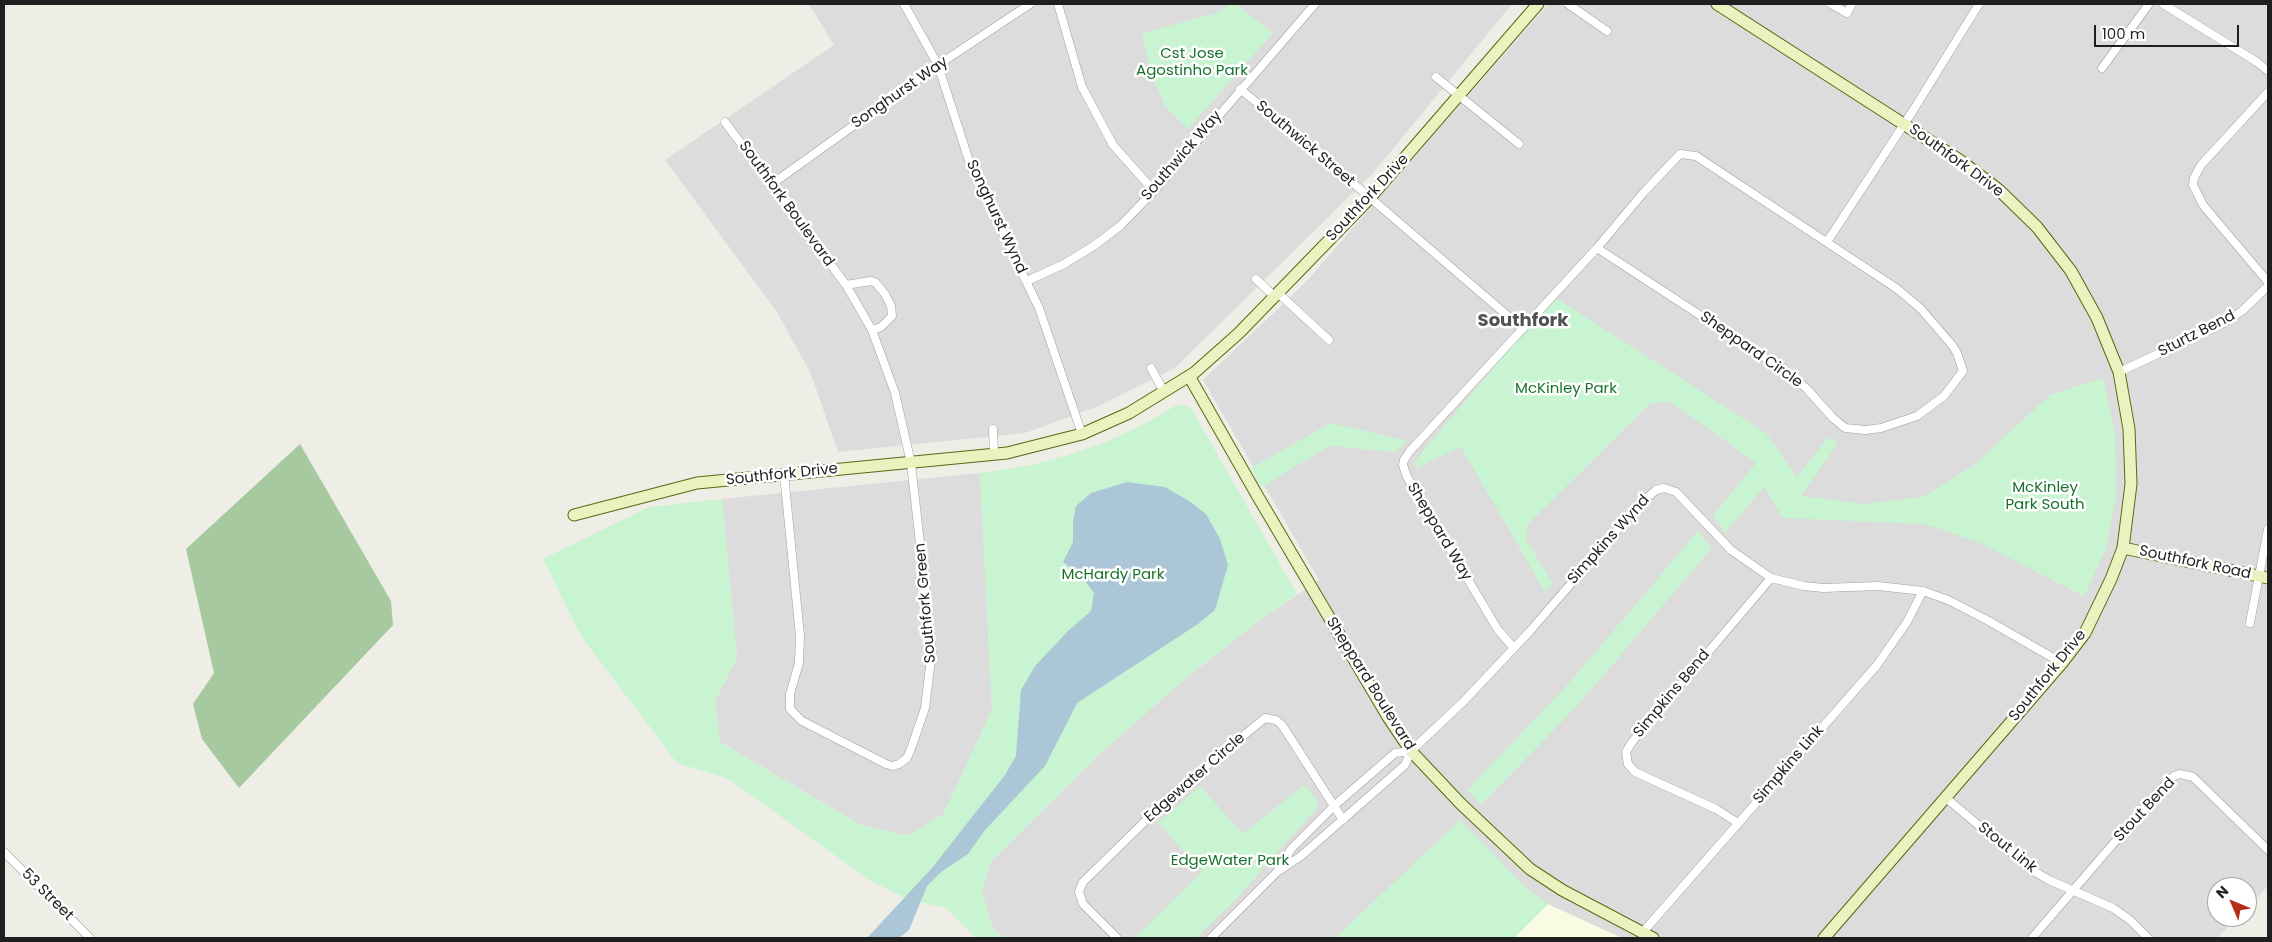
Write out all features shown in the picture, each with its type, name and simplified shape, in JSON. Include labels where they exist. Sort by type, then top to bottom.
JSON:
[{"type":"street","name":"Songhurst Wynd","points":[[904,4],[938,65],[971,167],[1039,308],[1082,434]]},
{"type":"street","name":"Songhurst Way","points":[[772,184],[938,65],[1030,4]]},
{"type":"street","points":[[1058,4],[1082,87],[1113,145],[1154,191]]},
{"type":"street","name":"Southwick Way","points":[[1027,281],[1064,264],[1095,245],[1120,226],[1154,191],[1315,4]]},
{"type":"street","name":"Southfork Drive","points":[[574,515],[697,483],[994,454],[1082,434],[1106,425],[1190,376],[1224,348],[1370,199],[1538,4]]},
{"type":"street","points":[[1568,4],[1607,31]]},
{"type":"street","name":"Southfork Drive","points":[[1717,4],[1980,174],[2038,227],[2071,271],[2084,293],[2113,354],[2126,404],[2131,454],[2128,519],[2123,548],[2099,608],[2084,633],[2062,663],[1824,938]]},
{"type":"street","points":[[1831,4],[1847,14],[1852,4]]},
{"type":"street","points":[[1827,242],[1979,4]]},
{"type":"street","points":[[2102,68],[2149,4]]},
{"type":"street","points":[[2163,4],[2257,62],[2268,71]]},
{"type":"street","points":[[1436,77],[1519,144]]},
{"type":"street","name":"Southwick Street","points":[[1240,89],[1311,147],[1523,329]]},
{"type":"street","points":[[2268,92],[2201,165],[2194,178],[2193,185],[2202,205],[2268,282]]},
{"type":"street","name":"Southfork Boulevard","points":[[725,122],[846,285],[872,330],[894,393],[912,463]]},
{"type":"street","name":"Sheppard Circle","points":[[1523,329],[1597,248],[1673,160],[1680,154],[1688,154],[1696,156],[1908,297],[1931,320],[1958,353],[1964,370],[1939,401],[1917,416],[1881,428],[1866,430],[1845,428],[1839,424],[1806,388],[1784,370],[1597,248]]},
{"type":"street","points":[[1256,279],[1329,340]]},
{"type":"street","points":[[846,285],[871,280],[885,294],[891,306],[892,316],[881,327],[872,330]]},
{"type":"street","name":"Sturtz Bend","points":[[2119,372],[2220,325],[2242,311],[2268,286]]},
{"type":"street","name":"Sheppard Way","points":[[1514,648],[1503,637],[1478,596],[1407,477],[1403,465],[1410,451],[1523,329]]},
{"type":"street","points":[[1150,368],[1164,392]]},
{"type":"street","name":"Sheppard Boulevard","points":[[1190,376],[1262,504],[1388,717],[1411,751],[1461,804],[1530,869],[1562,890],[1648,935]]},
{"type":"street","points":[[993,429],[994,454]]},
{"type":"street","name":"Southfork Green","points":[[784,474],[800,636],[799,663],[790,694],[790,709],[802,721],[893,766],[906,758],[912,746],[925,708],[931,669],[931,628],[912,463]]},
{"type":"street","name":"Simpkins Wynd","points":[[1411,751],[1464,701],[1514,648],[1640,504],[1656,490],[1664,488],[1676,492],[1730,550],[1771,578],[1795,585],[1823,588],[1878,586],[1924,591],[1948,600],[1987,620],[2062,663]]},
{"type":"street","points":[[2250,623],[2264,577],[2268,529]]},
{"type":"street","name":"Southfork Road","points":[[2123,548],[2264,577]]},
{"type":"street","name":"Simpkins Bend","points":[[1738,823],[1716,809],[1635,772],[1628,764],[1626,752],[1632,742],[1771,578]]},
{"type":"street","name":"Simpkins Link","points":[[1648,935],[1738,823],[1877,665],[1893,644],[1924,591]]},
{"type":"street","name":"Edgewater Circle","points":[[1117,938],[1083,904],[1079,892],[1083,882],[1176,791],[1258,722],[1270,718],[1282,725],[1343,820]]},
{"type":"street","points":[[1277,872],[1291,849],[1335,805],[1395,753],[1411,751]]},
{"type":"street","points":[[1211,938],[1277,872],[1301,856],[1405,765],[1411,751]]},
{"type":"street","name":"Stout Bend","points":[[2072,890],[2168,781],[2180,774],[2193,777],[2200,782],[2268,850]]},
{"type":"street","name":"Stout Link","points":[[1946,798],[2025,864],[2049,880],[2113,908],[2130,920],[2148,938]]},
{"type":"street","name":"53 Street","points":[[4,852],[90,938]]},
{"type":"street","points":[[2032,938],[2072,890]]},
{"type":"shaded area","points":[[809,4],[1512,4],[1373,173],[1175,368],[1099,406],[1025,433],[838,452],[811,374],[777,312],[665,160],[834,45]]},
{"type":"shaded area","points":[[1548,4],[2268,4],[2268,886],[2257,898],[2257,877],[2207,877],[2207,927],[2228,927],[2217,938],[1004,938],[992,927],[982,892],[990,862],[1102,752],[1181,682],[1256,623],[1319,580],[1203,380],[1304,284]]},
{"type":"shaded area","points":[[980,473],[992,710],[943,815],[908,836],[861,825],[720,742],[715,700],[737,658],[722,499]]},
{"type":"shaded area","points":[[1548,904],[1622,938],[1514,938]]},
{"type":"green space","name":"Cst Jose Agostinho Park","points":[[1231,4],[1236,4],[1273,33],[1188,129],[1166,107],[1153,80],[1142,33],[1214,14]]},
{"type":"green space","points":[[1553,296],[1766,433],[1797,477],[1828,437],[1838,443],[1801,496],[1866,504],[1923,497],[1974,465],[2050,395],[2103,378],[2115,432],[2116,497],[2106,549],[2084,596],[1980,543],[1925,524],[1783,518],[1764,487],[1725,533],[1713,515],[1756,463],[1671,402],[1651,403],[1528,524],[1526,540],[1553,583],[1545,592],[1461,447],[1416,468],[1415,461]]},
{"type":"green space","name":"McHardy Park","points":[[1179,404],[1191,408],[1297,594],[1256,623],[1181,682],[1102,752],[990,862],[982,892],[992,927],[1004,938],[976,938],[946,908],[910,900],[871,881],[727,778],[677,763],[581,636],[543,559],[649,507],[722,499],[737,658],[715,700],[720,742],[860,825],[908,836],[943,814],[992,710],[980,473],[1032,465],[1069,455],[1108,441],[1144,424]]},
{"type":"green space","points":[[1331,423],[1407,441],[1395,452],[1329,446],[1262,487],[1251,468]]},
{"type":"green space","points":[[300,444],[391,601],[393,625],[239,788],[202,739],[193,704],[214,673],[186,549]]},
{"type":"green space","points":[[1698,531],[1712,548],[1579,704],[1481,805],[1467,790],[1569,683]]},
{"type":"green space","name":"EdgeWater Park","points":[[1304,785],[1315,797],[1318,804],[1316,809],[1237,898],[1196,938],[1135,938],[1203,871],[1158,823],[1200,786],[1243,834]]},
{"type":"green space","points":[[1460,820],[1526,888],[1548,904],[1514,938],[1335,938]]},
{"type":"water","points":[[1127,482],[1165,487],[1189,501],[1206,514],[1220,539],[1228,565],[1215,610],[1198,624],[1077,703],[1045,766],[985,830],[968,854],[941,872],[927,886],[909,930],[899,938],[867,938],[932,868],[1005,775],[1016,756],[1021,690],[1035,666],[1069,630],[1091,611],[1094,593],[1082,577],[1063,562],[1073,542],[1073,521],[1076,506],[1091,493]]},
{"type":"district","name":"Southfork","points":[[1523,321]]},
{"type":"park label","name":"McKinley Park","points":[[1566,389]]},
{"type":"park label","name":"McKinley Park South","points":[[2045,496]]}]
